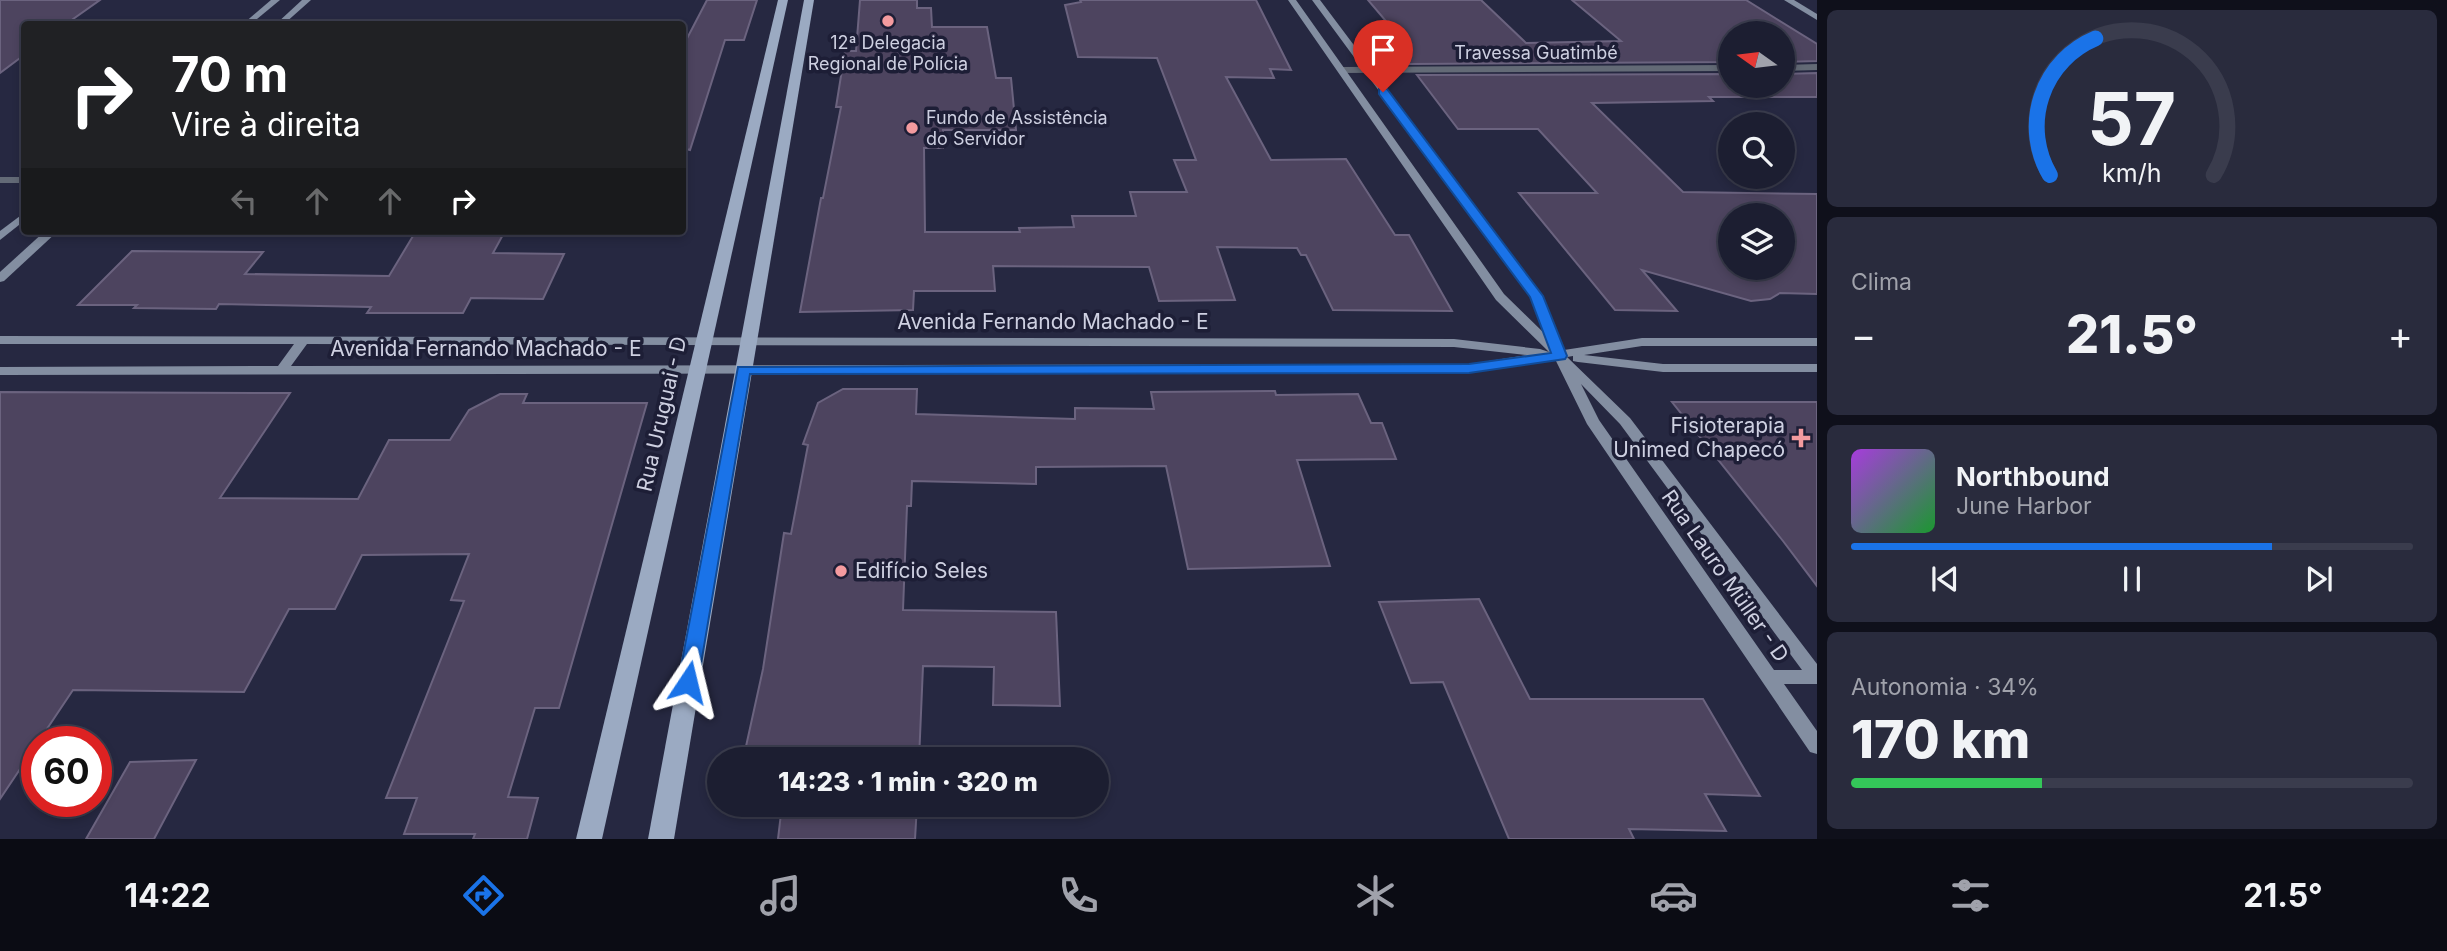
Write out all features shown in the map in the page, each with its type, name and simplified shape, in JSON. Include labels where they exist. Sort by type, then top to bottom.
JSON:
[{"type":"main road","name":"Rua Uruguai - D","points":[[589,839],[782,0]]},
{"type":"main road","points":[[660,839],[809,0]]},
{"type":"street","points":[[251,21],[276,0]]},
{"type":"street","points":[[284,21],[307,0]]},
{"type":"street","name":"Rua Lauro Müller - D","points":[[1292,0],[1341,70],[1463,221],[1536,296],[1560,356],[1592,421],[1817,746]]},
{"type":"street","name":"Rua Lauro Müller - D","points":[[1316,0],[1367,70],[1463,221],[1500,297],[1625,421],[1817,677]]},
{"type":"street","points":[[1788,0],[1817,18]]},
{"type":"street","points":[[3,234],[21,219]]},
{"type":"street","points":[[0,278],[48,235]]},
{"type":"street","name":"Avenida Fernando Machado - E","points":[[0,340],[1454,343],[1663,368],[1817,368]]},
{"type":"street","points":[[282,370],[303,341]]},
{"type":"street","name":"Avenida Fernando Machado - E","points":[[0,371],[1469,368],[1642,342],[1817,342]]},
{"type":"street","points":[[1145,344],[1151,369]]},
{"type":"street","points":[[1769,677],[1817,677]]},
{"type":"lane","points":[[1796,68],[1817,67]]},
{"type":"lane","name":"Travessa Guatimbé","points":[[1341,70],[1718,68]]},
{"type":"lane","points":[[0,180],[21,180]]},
{"type":"building","points":[[0,0],[100,0],[70,21],[21,21],[21,57],[0,73]]},
{"type":"building","points":[[707,0],[757,0],[744,40],[725,40],[690,150],[686,149],[686,40]]},
{"type":"building","points":[[860,0],[917,0],[917,8],[931,8],[932,27],[987,27],[996,78],[1011,78],[1016,130],[943,130],[943,148],[924,148],[925,232],[1020,232],[1019,228],[1074,227],[1072,216],[1136,216],[1130,192],[1187,192],[1174,160],[1196,160],[1157,58],[1078,57],[1065,5],[1081,2],[1080,0],[1256,0],[1291,70],[1270,69],[1274,78],[1226,77],[1271,160],[1346,159],[1395,235],[1409,235],[1452,311],[1333,310],[1306,255],[1301,255],[1297,248],[1217,247],[1235,300],[1159,301],[1149,267],[993,266],[995,291],[914,291],[913,310],[800,312],[841,107],[836,107],[845,51],[856,51]]},
{"type":"building","points":[[1368,0],[1481,0],[1526,43],[1621,41],[1572,0],[1746,0],[1780,21],[1718,21],[1718,62],[1408,64],[1377,27],[1391,27]]},
{"type":"building","points":[[1796,31],[1817,44],[1817,61],[1796,62]]},
{"type":"building","points":[[1817,73],[1817,97],[1796,97],[1796,74]]},
{"type":"building","points":[[1718,74],[1718,97],[1709,97],[1713,101],[1592,103],[1683,192],[1817,194],[1817,294],[1780,293],[1770,299],[1751,301],[1642,270],[1677,311],[1615,310],[1519,193],[1597,193],[1538,129],[1458,129],[1417,75]]},
{"type":"building","points":[[414,235],[503,235],[493,253],[564,254],[543,299],[471,298],[463,313],[367,313],[371,307],[219,304],[216,309],[78,305],[132,251],[263,252],[245,274],[389,276]]},
{"type":"building","points":[[843,389],[917,389],[916,414],[1075,419],[1075,408],[1154,409],[1151,392],[1275,391],[1276,395],[1358,394],[1371,423],[1382,423],[1396,459],[1297,460],[1330,566],[1188,569],[1166,466],[1036,467],[1036,484],[912,481],[911,506],[907,506],[903,610],[1056,612],[1060,706],[993,705],[994,667],[923,666],[920,747],[746,747],[763,669],[784,533],[791,534],[808,445],[803,444],[818,403]]},
{"type":"building","points":[[0,392],[290,393],[220,498],[358,499],[389,440],[450,440],[469,410],[500,394],[527,394],[523,403],[647,403],[559,708],[535,708],[508,797],[538,798],[527,839],[473,839],[475,834],[404,834],[417,798],[386,798],[464,601],[451,600],[469,554],[362,555],[335,609],[289,609],[244,692],[73,690],[49,726],[21,726],[21,768],[0,799]]},
{"type":"building","points":[[1672,402],[1817,402],[1817,586],[1783,541]]},
{"type":"building","points":[[1479,599],[1530,699],[1703,699],[1760,796],[1705,794],[1726,831],[1629,829],[1634,839],[1509,839],[1443,682],[1411,683],[1379,602]]},
{"type":"building","points":[[196,760],[154,839],[86,839],[99,817],[112,817],[112,794],[130,762]]},
{"type":"building","points":[[781,817],[916,817],[915,839],[778,839]]},
{"type":"place","name":"12ª Delegacia Regional de Polícia","points":[[888,21]]},
{"type":"place","name":"Fundo de Assistência do Servidor","points":[[912,128]]},
{"type":"place","name":"Fisioterapia Unimed Chapecó","points":[[1801,438]]},
{"type":"place","name":"Edifício Seles","points":[[841,571]]},
{"type":"route","points":[[688,682],[744,370],[1469,368],[1560,356],[1536,296],[1383,92]]}]
